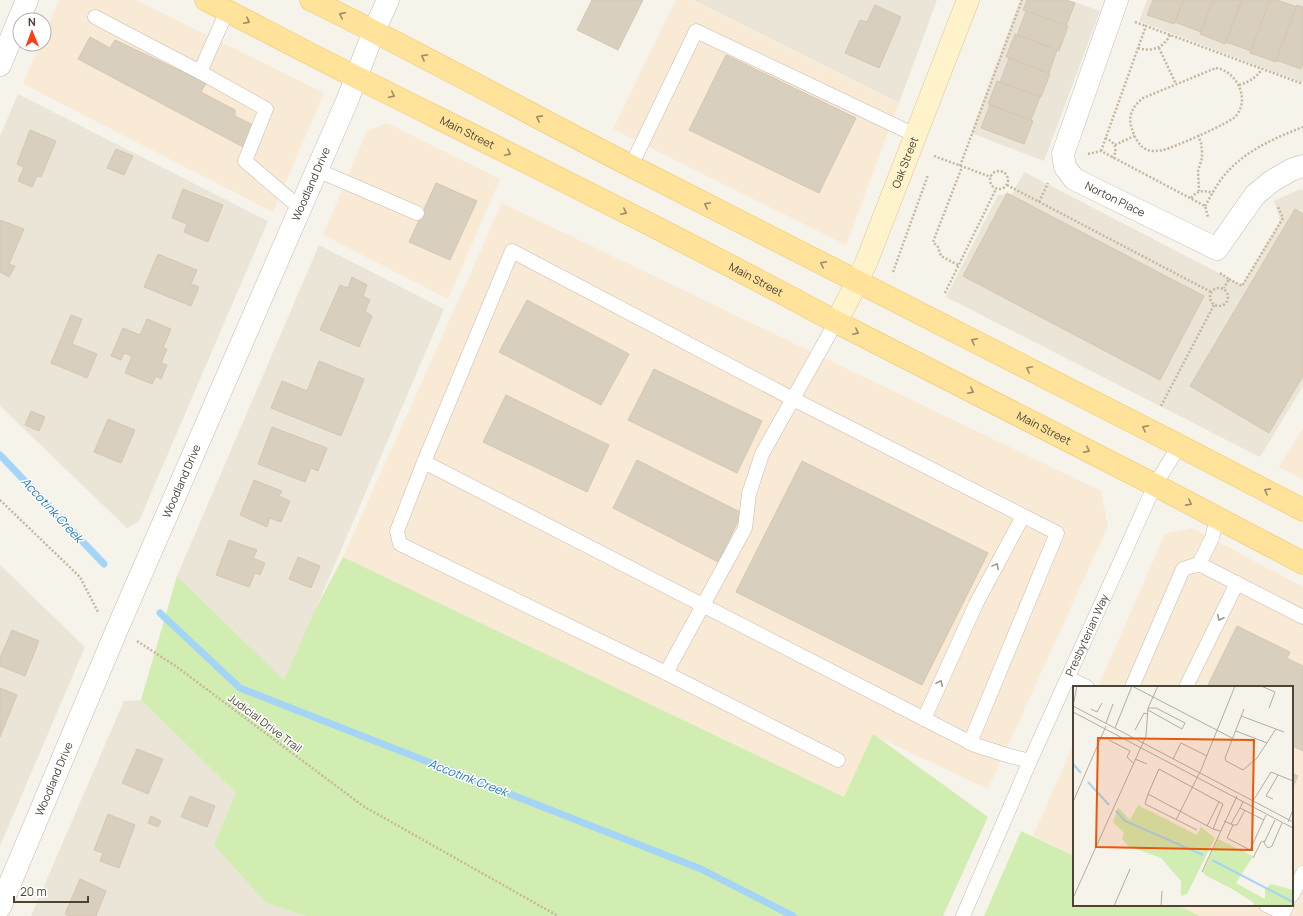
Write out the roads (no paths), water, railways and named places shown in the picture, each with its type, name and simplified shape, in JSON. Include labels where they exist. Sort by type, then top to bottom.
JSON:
[{"type":"main road","name":"Main Street","points":[[206,0],[357,78],[612,206],[1155,485],[1303,563]]},
{"type":"main road","points":[[311,0],[374,31],[631,166],[1303,509]]},
{"type":"street","points":[[0,65],[27,0]]},
{"type":"street","name":"Woodland Drive","points":[[0,907],[118,627],[357,78],[364,56],[388,0]]},
{"type":"street","name":"Oak Street","points":[[836,322],[858,281],[868,258],[968,0]]},
{"type":"street","name":"Norton Place","points":[[1117,0],[1063,154],[1065,167],[1074,179],[1218,249],[1255,195],[1272,181],[1291,170],[1303,166]]},
{"type":"lane","points":[[200,72],[227,11]]},
{"type":"lane","points":[[95,17],[200,72],[266,109],[245,161],[300,208]]},
{"type":"lane","points":[[631,166],[696,31],[915,136]]},
{"type":"lane","points":[[317,170],[417,213]]},
{"type":"lane","points":[[838,760],[666,673],[400,544],[396,531],[512,252],[793,399],[1057,533],[970,743]]},
{"type":"lane","points":[[666,673],[745,528],[749,494],[762,454],[836,322]]},
{"type":"lane","name":"Presbyterian Way","points":[[963,916],[1030,761],[1155,485],[1179,446]]},
{"type":"lane","points":[[424,462],[970,743],[1030,761]]},
{"type":"lane","points":[[924,719],[976,604],[1023,516]]},
{"type":"lane","points":[[1199,564],[1212,538],[1217,518]]},
{"type":"lane","points":[[1132,686],[1182,569],[1199,564],[1303,617]]},
{"type":"lane","points":[[1186,686],[1237,583]]},
{"type":"lane","points":[[1068,678],[1084,686]]},
{"type":"lane","points":[[1293,893],[1303,873]]},
{"type":"lane","points":[[1268,906],[1283,913],[1286,906]]},
{"type":"waterway","name":"Accotink Creek","points":[[0,455],[104,564]]},
{"type":"waterway","name":"Accotink Creek","points":[[160,613],[240,688],[701,869],[793,916]]}]
